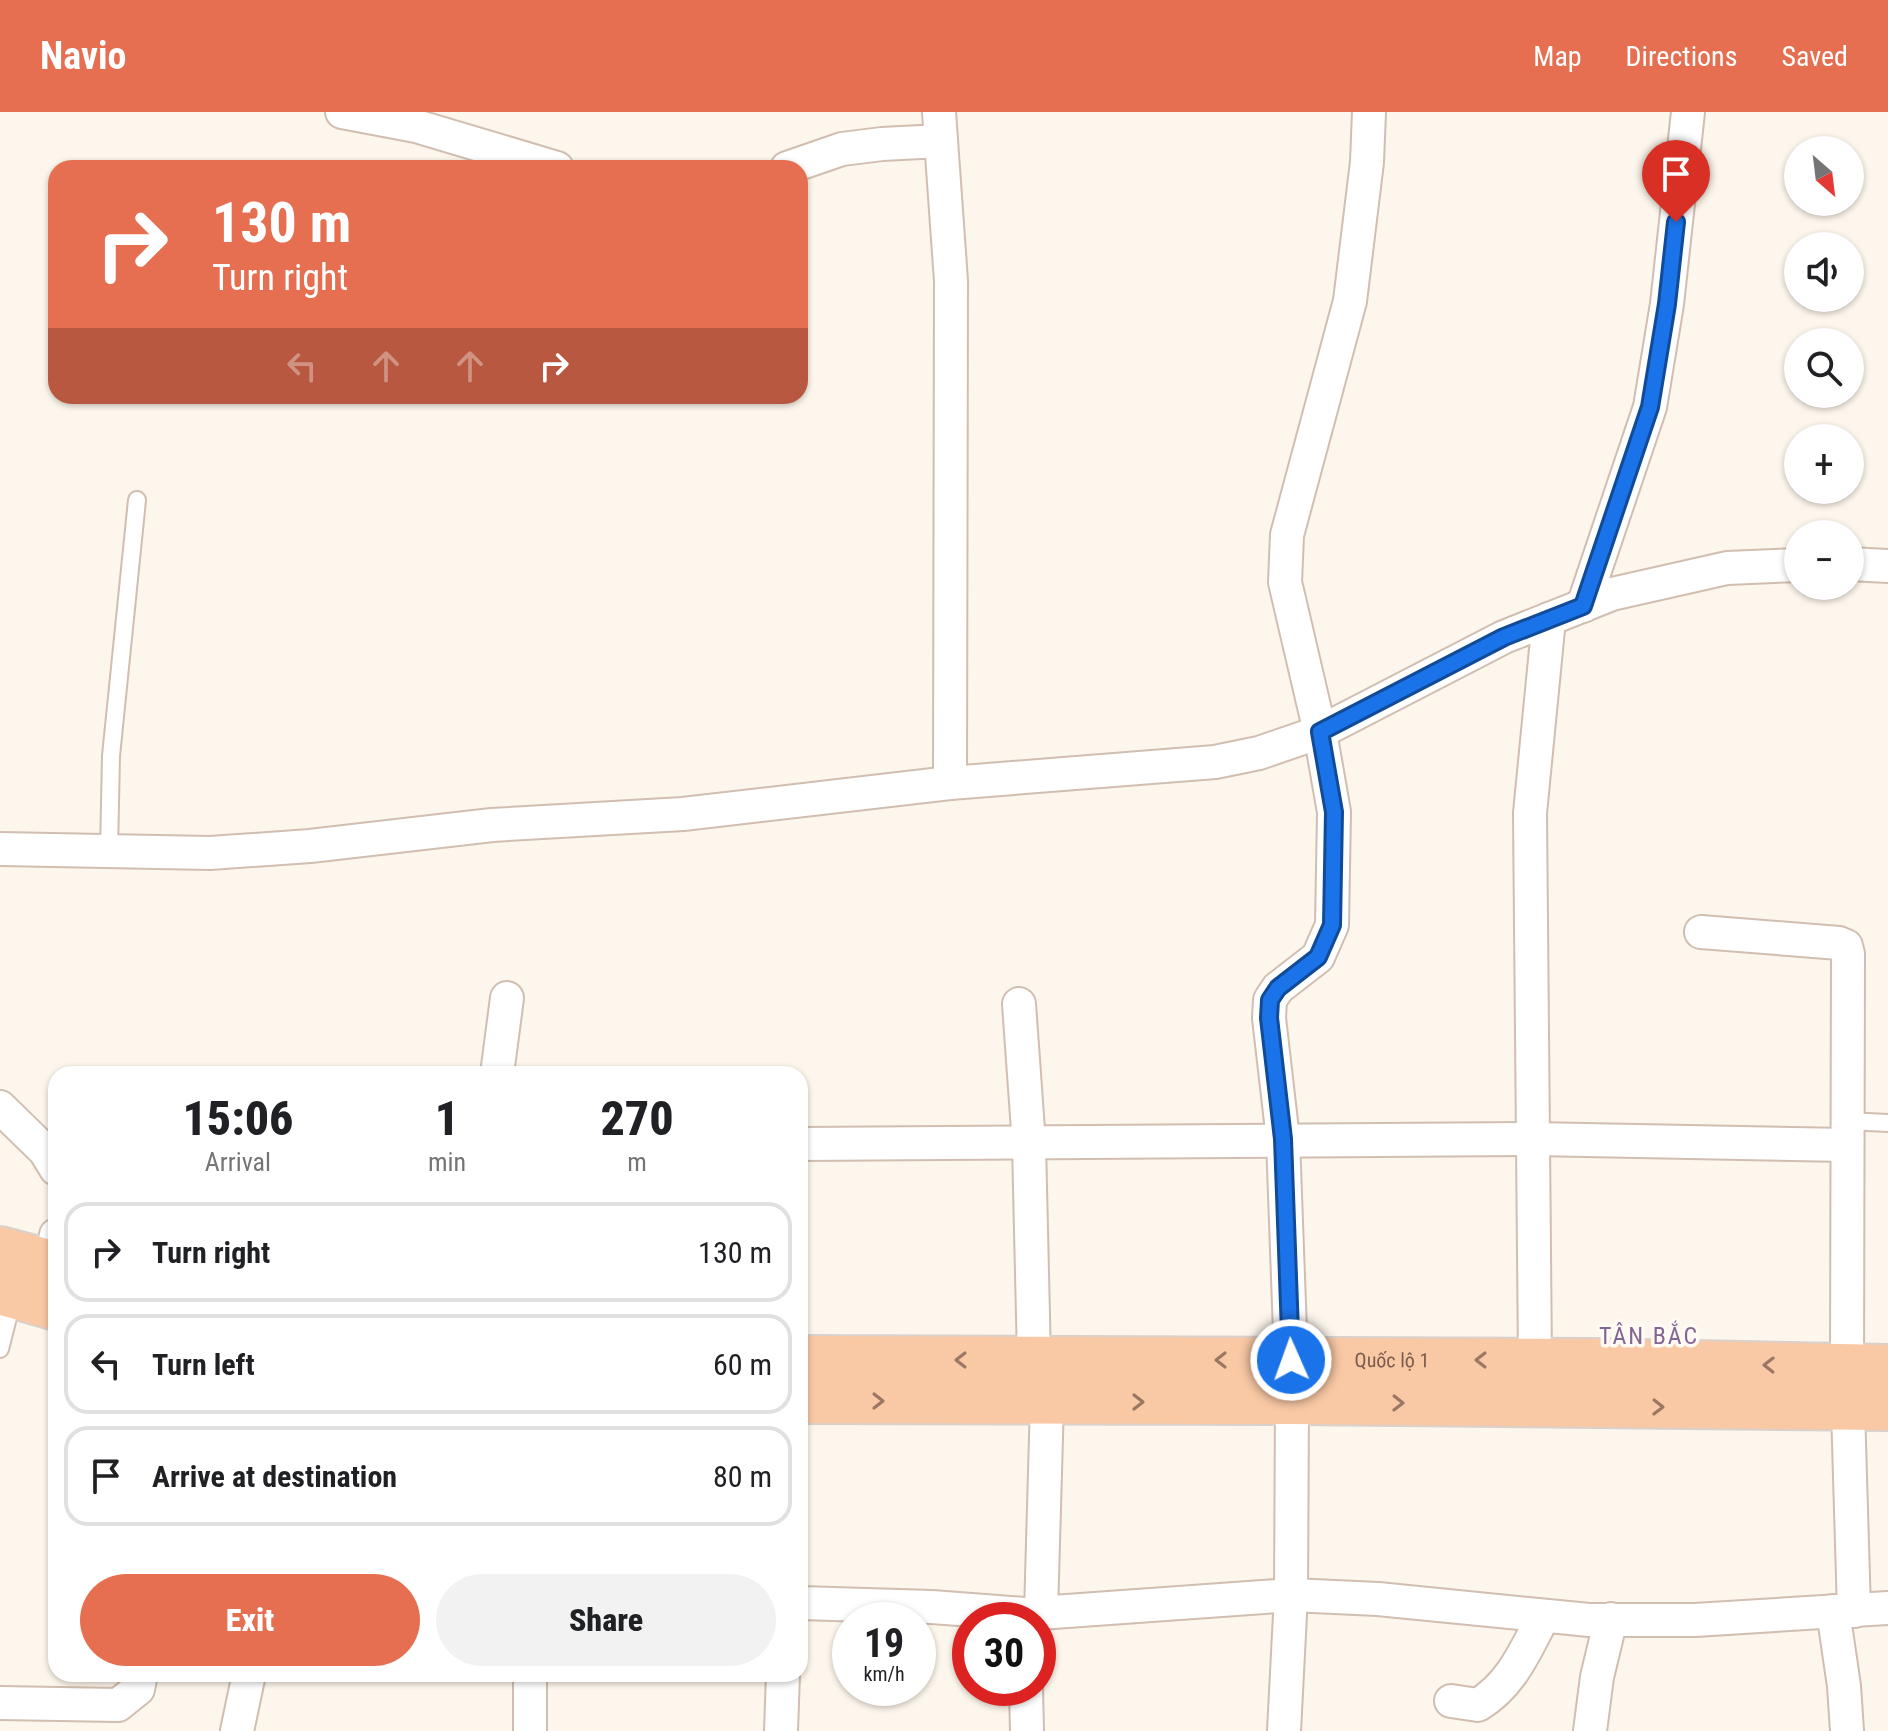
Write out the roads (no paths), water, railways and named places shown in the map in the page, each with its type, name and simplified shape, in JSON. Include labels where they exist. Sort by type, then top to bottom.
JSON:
[{"type":"highway","points":[[0,1249],[48,1253]]},
{"type":"highway","points":[[7,1294],[48,1306]]},
{"type":"highway","name":"Quốc lộ 1","points":[[808,1358],[1034,1359],[1292,1381],[1868,1409]]},
{"type":"highway","name":"Quốc lộ 1","points":[[808,1401],[1047,1402],[1535,1361],[1868,1367]]},
{"type":"street","points":[[342,112],[416,126],[530,160]]},
{"type":"street","points":[[1284,1731],[1291,1595],[1292,1381],[1283,1139],[1269,1018],[1270,1000],[1278,988],[1318,957],[1332,925],[1334,812],[1320,732],[1285,582],[1287,535],[1350,301],[1365,176],[1369,112]]},
{"type":"street","points":[[1583,606],[1650,407],[1667,304],[1688,112]]},
{"type":"street","points":[[808,161],[842,149],[882,144],[940,126],[951,281],[950,783]]},
{"type":"street","points":[[1864,565],[1888,566]]},
{"type":"street","points":[[0,849],[210,853],[310,846],[492,825],[683,814],[950,783],[1215,762],[1259,753],[1320,732],[1504,637],[1612,594],[1727,568],[1784,566]]},
{"type":"street","points":[[1535,1361],[1530,813],[1549,619]]},
{"type":"street","points":[[1701,932],[1846,946],[1847,1133],[1868,1367]]},
{"type":"street","points":[[498,1066],[507,998]]},
{"type":"street","points":[[1019,1004],[1029,1144],[1034,1359]]},
{"type":"street","points":[[0,1107],[48,1156]]},
{"type":"street","points":[[808,1144],[1533,1139],[1847,1133]]},
{"type":"street","points":[[1031,1602],[1047,1402]]},
{"type":"street","points":[[1847,1731],[1844,1611],[1868,1409]]},
{"type":"street","points":[[1056,1614],[1291,1595],[1378,1599],[1543,1617],[1611,1619],[1695,1620],[1888,1608]]},
{"type":"street","points":[[808,1603],[952,1609]]},
{"type":"street","points":[[1451,1701],[1478,1705],[1497,1693],[1511,1676],[1543,1617]]},
{"type":"street","points":[[1590,1731],[1597,1677],[1611,1619]]},
{"type":"street","points":[[0,1703],[118,1705],[138,1689],[139,1682]]},
{"type":"street","points":[[237,1731],[247,1682]]},
{"type":"street","points":[[530,1682],[530,1731]]},
{"type":"street","points":[[781,1731],[783,1682]]},
{"type":"street","points":[[1026,1706],[1027,1731]]},
{"type":"lane","points":[[109,851],[111,756],[137,500]]},
{"type":"lane","points":[[1847,1133],[1888,1123]]},
{"type":"lane","points":[[0,1349],[7,1294]]},
{"type":"district","name":"TÂN BẮC","points":[[1649,1336]]}]
